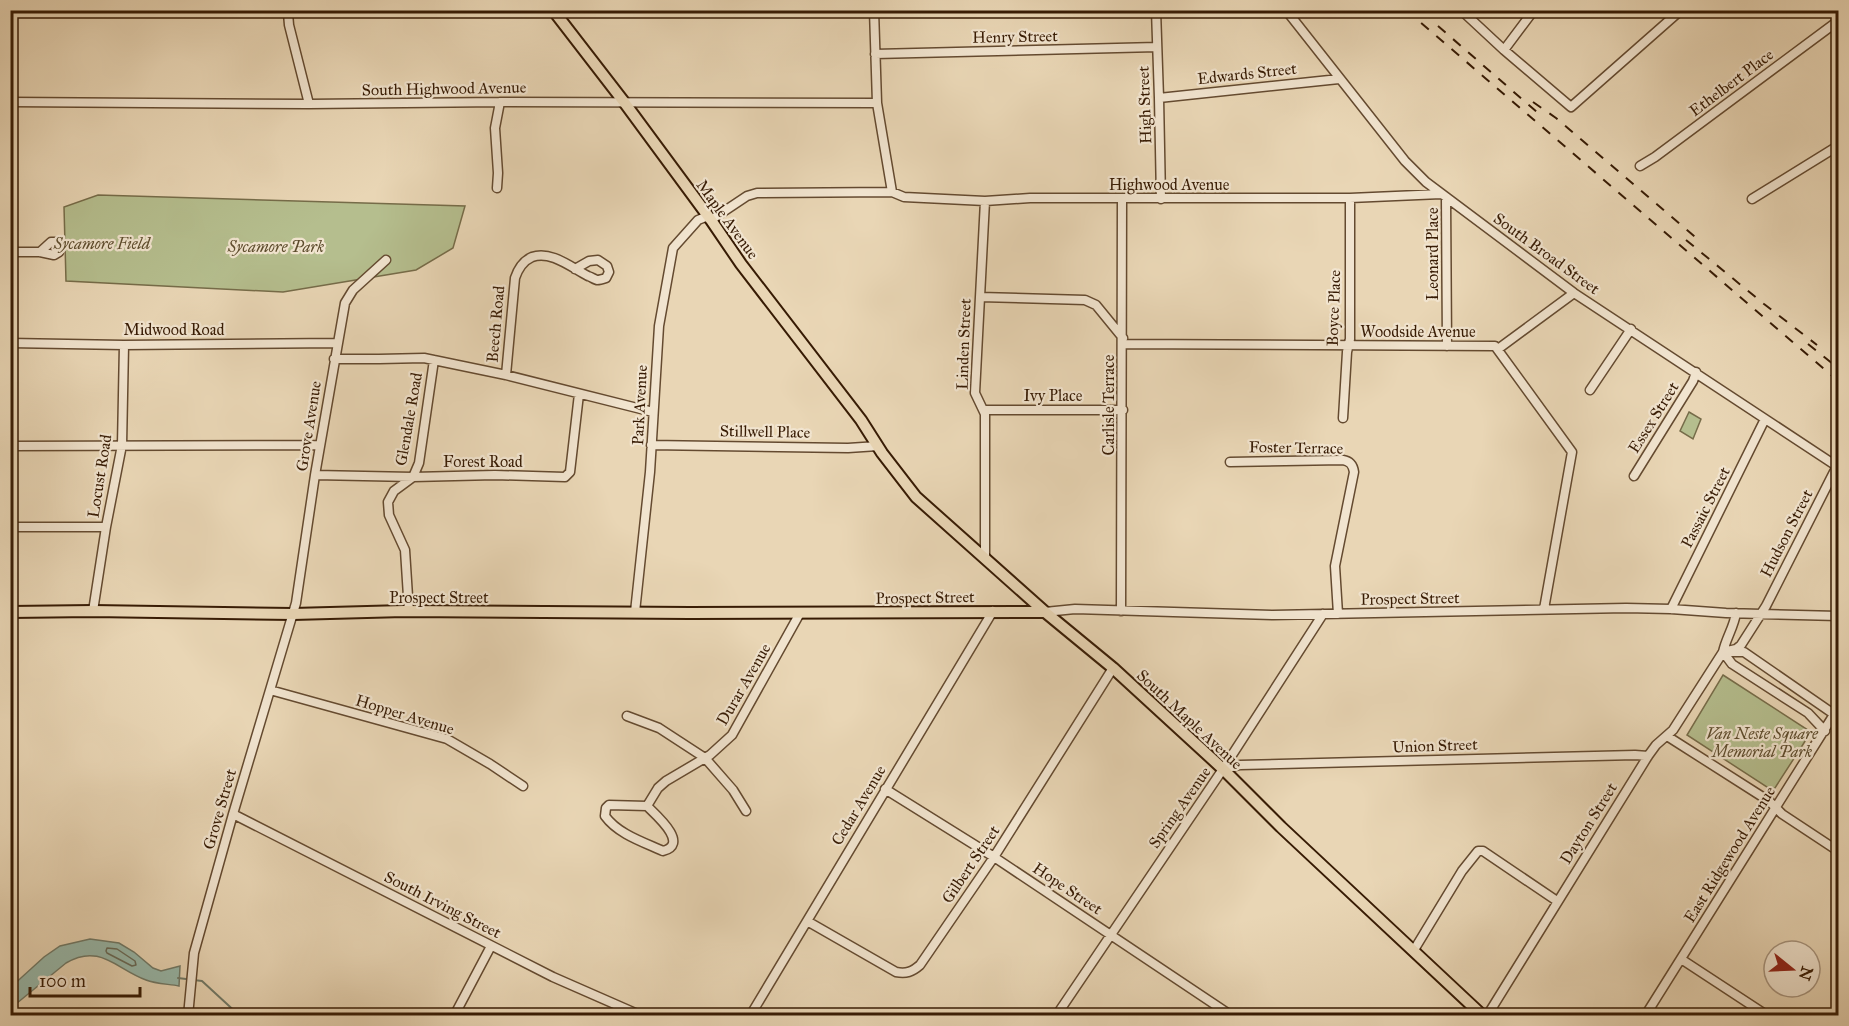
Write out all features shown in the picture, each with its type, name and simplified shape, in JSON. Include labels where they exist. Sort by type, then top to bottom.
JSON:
[{"type":"main road","name":"Maple Avenue","points":[[553,10],[624,102],[741,264],[861,420],[878,446]]},
{"type":"main road","name":"South Maple Avenue","points":[[878,446],[916,497],[1045,612],[1113,668],[1224,769],[1281,827],[1485,1016]]},
{"type":"main road","name":"Prospect Street","points":[[10,612],[293,614],[1045,612]]},
{"type":"street","points":[[874,10],[877,103],[895,193]]},
{"type":"street","name":"High Street","points":[[1156,10],[1161,199]]},
{"type":"street","name":"South Broad Street","points":[[1286,10],[1405,161],[1426,182],[1574,293],[1838,466]]},
{"type":"street","points":[[1461,10],[1503,50],[1571,107],[1681,10]]},
{"type":"street","points":[[1503,50],[1534,10]]},
{"type":"street","points":[[288,13],[309,104]]},
{"type":"street","name":"Ethelbert Place","points":[[1640,166],[1656,157],[1839,21]]},
{"type":"street","name":"Henry Street","points":[[875,54],[1156,48]]},
{"type":"street","name":"Edwards Street","points":[[1159,98],[1339,79]]},
{"type":"street","name":"South Highwood Avenue","points":[[10,102],[877,103]]},
{"type":"street","points":[[496,189],[498,173],[495,128],[500,102]]},
{"type":"street","points":[[1752,199],[1833,149],[1839,148]]},
{"type":"street","name":"Highwood Avenue","points":[[709,218],[747,196],[757,193],[895,193],[904,197],[984,201],[1030,198],[1444,196]]},
{"type":"street","name":"Leonard Place","points":[[1444,196],[1447,346]]},
{"type":"street","name":"Boyce Place","points":[[1343,418],[1349,345],[1350,198]]},
{"type":"street","name":"Carlisle Terrace","points":[[1121,610],[1122,199]]},
{"type":"street","name":"Linden Street","points":[[984,201],[975,393],[984,410],[985,557]]},
{"type":"street","name":"Park Avenue","points":[[635,612],[651,445],[658,326],[673,248],[699,220],[709,218]]},
{"type":"street","points":[[10,252],[40,252]]},
{"type":"street","name":"Beech Road","points":[[506,375],[514,278],[517,271],[526,261],[539,255],[554,257],[575,269]]},
{"type":"street","name":"Grove Avenue","points":[[293,614],[345,303],[348,296],[386,260]]},
{"type":"street","points":[[1498,349],[1574,293]]},
{"type":"street","points":[[980,297],[1085,300],[1096,305],[1123,341]]},
{"type":"street","points":[[1590,390],[1631,329]]},
{"type":"street","name":"Woodside Avenue","points":[[1123,341],[1495,346],[1572,453],[1544,609]]},
{"type":"street","name":"Midwood Road","points":[[10,344],[337,343]]},
{"type":"street","name":"Locust Road","points":[[93,611],[122,446],[124,345]]},
{"type":"street","points":[[334,359],[414,357],[434,360],[506,375],[653,412]]},
{"type":"street","name":"Glendale Road","points":[[409,612],[405,550],[388,508],[390,496],[413,477],[419,463],[434,360]]},
{"type":"street","name":"Essex Street","points":[[1634,476],[1693,381],[1696,372]]},
{"type":"street","name":"Forest Road","points":[[315,475],[565,477],[570,472],[579,394]]},
{"type":"street","name":"Ivy Place","points":[[984,410],[1123,410]]},
{"type":"street","name":"Passaic Street","points":[[1669,609],[1766,418]]},
{"type":"street","points":[[10,446],[320,445]]},
{"type":"street","name":"Stillwell Place","points":[[651,445],[848,448],[878,446]]},
{"type":"street","name":"Foster Terrace","points":[[1230,462],[1342,460],[1354,467],[1335,566],[1338,614]]},
{"type":"street","name":"Hudson Street","points":[[1761,614],[1838,466]]},
{"type":"street","points":[[10,527],[106,527]]},
{"type":"street","name":"Prospect Street","points":[[1045,612],[1075,609],[1272,615],[1626,608],[1839,616]]},
{"type":"street","name":"Cedar Avenue","points":[[750,1016],[993,611]]},
{"type":"street","name":"Durar Avenue","points":[[647,806],[658,788],[666,781],[705,758],[732,735],[800,613]]},
{"type":"street","name":"Dayton Street","points":[[1485,1016],[1648,756],[1656,745],[1673,730],[1723,652],[1726,640],[1734,627],[1736,613]]},
{"type":"street","name":"Grove Street","points":[[188,1016],[194,953],[293,614]]},
{"type":"street","name":"Spring Avenue","points":[[1056,1016],[1224,769],[1323,614]]},
{"type":"street","name":"Dayton Street","points":[[1723,652],[1736,649],[1741,645],[1761,614]]},
{"type":"street","points":[[1723,652],[1744,652],[1837,713]]},
{"type":"street","points":[[1723,652],[1732,664],[1808,713],[1825,731]]},
{"type":"street","name":"Gilbert Street","points":[[807,921],[890,970],[909,972],[920,965],[994,857],[1113,668]]},
{"type":"street","name":"Hopper Avenue","points":[[270,690],[447,739],[523,786]]},
{"type":"street","name":"East Ridgewood Avenue","points":[[1645,1016],[1837,713]]},
{"type":"street","points":[[627,716],[659,728],[705,758],[746,811]]},
{"type":"street","points":[[1667,736],[1769,801],[1782,814],[1839,851]]},
{"type":"street","name":"Union Street","points":[[1224,769],[1240,765],[1635,754],[1648,756]]},
{"type":"street","name":"Hope Street","points":[[885,789],[994,857],[1228,1014]]},
{"type":"street","points":[[613,804],[647,806],[669,829],[673,842],[669,849],[663,851],[624,833],[605,816],[606,808],[613,804]]},
{"type":"street","name":"South Irving Street","points":[[233,814],[491,946],[642,1016]]},
{"type":"street","points":[[1414,950],[1462,871],[1478,851],[1483,851],[1557,901]]},
{"type":"street","points":[[454,1016],[491,946]]},
{"type":"street","points":[[1681,959],[1768,1016]]},
{"type":"green space","name":"Sycamore Park","points":[[98,195],[465,206],[453,248],[416,270],[283,292],[66,281],[64,207]]},
{"type":"green space","points":[[1689,412],[1701,419],[1693,439],[1680,431]]},
{"type":"green space","name":"Van Neste Square Memorial Park","points":[[1723,675],[1811,732],[1773,791],[1687,735]]},
{"type":"water","points":[[90,939],[119,943],[153,968],[161,971],[180,966],[179,986],[150,981],[107,960],[89,956],[66,963],[11,1008],[11,987],[44,957],[60,946]]},
{"type":"waterway","points":[[178,978],[202,981],[240,1016]]},
{"type":"railway","points":[[1406,10],[1838,381]]},
{"type":"railway","points":[[1438,26],[1538,113]]},
{"type":"railway","points":[[1533,102],[1556,118],[1701,242]]},
{"type":"railway","points":[[1686,240],[1817,345]]},
{"type":"railway","points":[[1808,344],[1838,368]]},
{"type":"park label","name":"Sycamore Field","points":[[102,243]]}]
